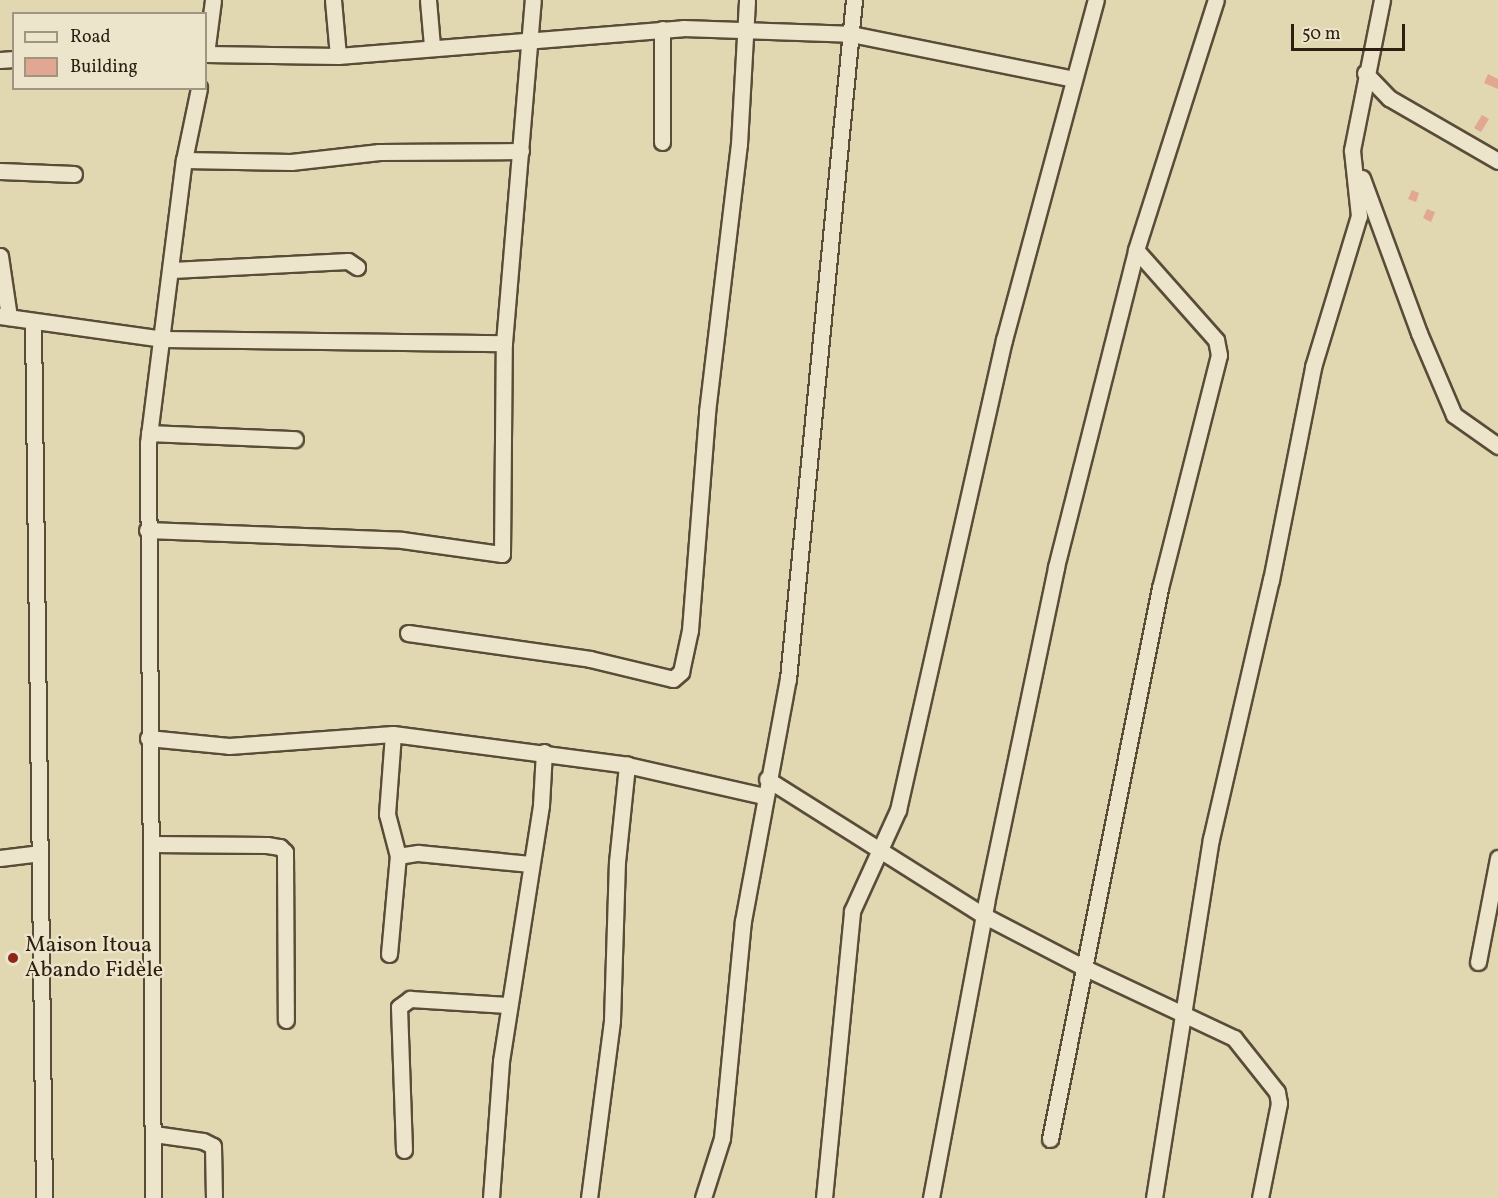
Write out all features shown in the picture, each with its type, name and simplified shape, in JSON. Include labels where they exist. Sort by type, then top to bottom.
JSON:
[{"type":"street","points":[[207,46],[213,0]]},
{"type":"street","points":[[333,0],[338,56]]},
{"type":"street","points":[[428,0],[432,46]]},
{"type":"street","points":[[147,530],[402,540],[502,554],[504,343],[533,0]]},
{"type":"street","points":[[408,633],[590,660],[673,680],[678,677],[690,630],[707,412],[739,144],[747,0]]},
{"type":"street","points":[[703,1198],[722,1138],[729,1090],[742,921],[767,779],[788,679],[854,0]]},
{"type":"street","points":[[824,1198],[852,911],[882,851],[914,747],[1004,340],[1096,0]]},
{"type":"street","points":[[931,1198],[983,915],[1056,567],[1136,250],[1216,0]]},
{"type":"street","points":[[1154,1198],[1211,839],[1271,579],[1313,368],[1359,216],[1352,150],[1365,73],[1382,0]]},
{"type":"street","points":[[207,54],[338,56],[432,46],[662,29],[745,33],[851,34],[1074,79]]},
{"type":"street","points":[[662,29],[662,142]]},
{"type":"street","points":[[1365,73],[1389,98],[1498,161]]},
{"type":"street","points":[[153,1198],[151,844],[148,738],[149,433],[172,270],[184,160],[199,90]]},
{"type":"street","points":[[1352,150],[1454,415],[1498,446]]},
{"type":"street","points":[[184,160],[291,162],[379,153],[521,151]]},
{"type":"street","points":[[0,171],[74,174]]},
{"type":"street","points":[[1050,1138],[1160,588],[1219,355],[1216,340],[1178,293],[1136,250]]},
{"type":"street","points":[[0,256],[4,316],[33,322],[163,339],[504,343]]},
{"type":"street","points":[[172,270],[348,261],[357,267]]},
{"type":"street","points":[[33,322],[44,1198]]},
{"type":"street","points":[[149,433],[295,439]]},
{"type":"street","points":[[148,738],[229,746],[393,734],[544,752],[627,765],[764,796]]},
{"type":"street","points":[[389,954],[398,856],[387,814],[393,734]]},
{"type":"street","points":[[491,1198],[508,1005],[541,805],[544,752]]},
{"type":"street","points":[[589,1198],[612,1020],[617,862],[627,765]]},
{"type":"street","points":[[767,779],[983,915],[1083,967],[1234,1038],[1278,1092],[1279,1103],[1260,1198]]},
{"type":"street","points":[[151,844],[267,845],[280,847],[285,852],[286,1020]]},
{"type":"street","points":[[398,856],[418,852],[530,864]]},
{"type":"street","points":[[0,858],[39,853]]},
{"type":"street","points":[[1478,962],[1498,858]]},
{"type":"street","points":[[404,1150],[399,1006],[410,999],[508,1005]]},
{"type":"street","points":[[154,1134],[203,1141],[213,1146],[214,1198]]},
{"type":"building","points":[[1488,74],[1498,79],[1498,89],[1484,83]]},
{"type":"building","points":[[1482,115],[1489,119],[1481,132],[1474,128]]},
{"type":"building","points":[[1412,190],[1419,193],[1416,202],[1408,199]]},
{"type":"building","points":[[1427,209],[1435,212],[1431,222],[1423,218]]},
{"type":"place","name":"Maison Itoua Abando Fidèle","points":[[13,958]]}]
